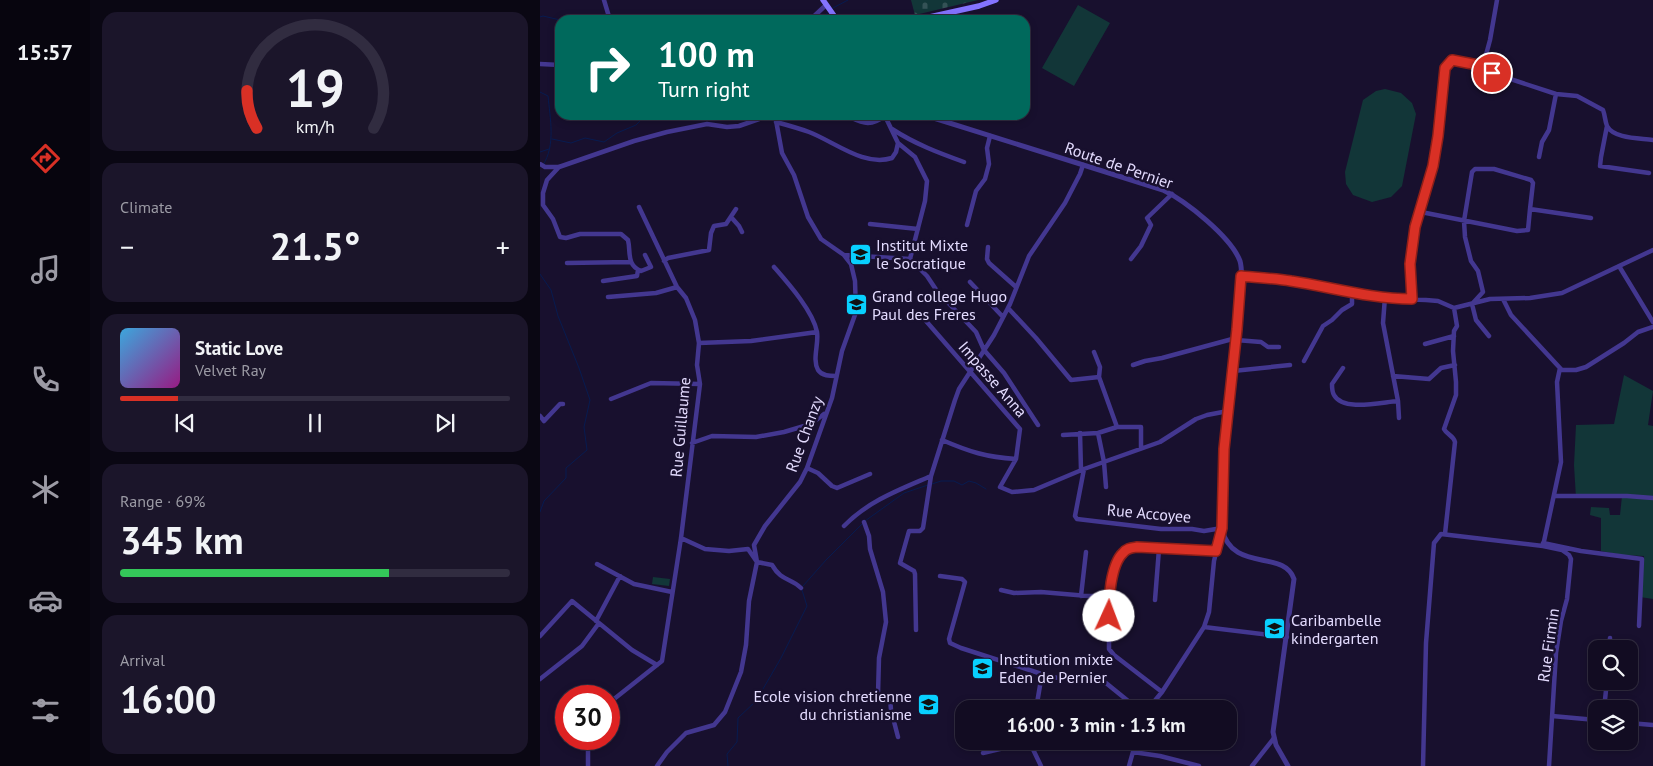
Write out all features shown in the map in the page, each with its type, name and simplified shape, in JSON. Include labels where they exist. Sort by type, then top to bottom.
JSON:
[{"type":"main road","points":[[939,15],[996,0]]},
{"type":"main road","points":[[825,2],[834,15]]},
{"type":"street","points":[[604,0],[608,15]]},
{"type":"street","points":[[1483,66],[1497,0]]},
{"type":"street","points":[[814,15],[825,2]]},
{"type":"street","points":[[1412,299],[1410,264],[1415,227],[1421,212],[1433,166],[1445,68],[1452,60],[1483,66],[1492,73],[1556,94],[1577,96],[1596,105],[1603,110],[1607,126],[1600,166],[1649,173]]},
{"type":"street","points":[[540,64],[555,64]]},
{"type":"street","points":[[1539,157],[1542,142],[1550,126],[1556,94]]},
{"type":"street","points":[[540,164],[545,167],[558,167],[634,141],[667,132],[707,124],[727,127],[739,126],[758,120]]},
{"type":"street","points":[[857,120],[865,124],[879,120]]},
{"type":"street","points":[[888,120],[898,143],[915,157],[927,182],[925,201],[910,259]]},
{"type":"street","name":"Route de Pernier","points":[[940,120],[1163,190],[1172,194],[1202,217],[1234,250],[1240,262],[1241,276],[1224,449],[1222,528]]},
{"type":"street","points":[[898,143],[892,158],[877,161],[855,154],[810,133],[776,122],[782,152],[794,176],[808,217],[821,239],[844,255],[910,259],[976,332],[984,350],[1004,373],[1038,424]]},
{"type":"street","points":[[1607,126],[1618,135],[1653,140]]},
{"type":"street","points":[[891,129],[909,140],[964,162]]},
{"type":"street","points":[[968,225],[976,191],[985,179],[989,164],[987,148],[990,136]]},
{"type":"street","points":[[916,630],[915,574],[914,571],[900,563],[908,531],[920,531],[923,528],[932,476],[959,389],[1008,308],[1029,256],[1065,203],[1083,165]]},
{"type":"street","points":[[558,167],[548,180],[543,194],[543,205],[553,220],[560,237],[566,238],[580,234],[621,234],[628,240],[632,266],[640,271],[651,267],[645,255]]},
{"type":"street","points":[[1421,212],[1464,222],[1517,231],[1528,230],[1534,183],[1531,180],[1494,169],[1475,169],[1472,172],[1464,222],[1465,237],[1471,261],[1478,271],[1483,292],[1472,304]]},
{"type":"street","points":[[1131,259],[1141,246],[1151,225],[1147,218],[1172,194]]},
{"type":"street","name":"Rue Guillaume","points":[[639,207],[677,287],[686,298],[695,320],[699,343],[697,365],[700,384],[681,538],[662,661],[657,665]]},
{"type":"street","points":[[664,260],[710,250],[711,233],[714,226],[726,224],[736,209]]},
{"type":"street","points":[[1530,209],[1591,218]]},
{"type":"street","points":[[731,217],[742,232]]},
{"type":"street","points":[[870,224],[918,229]]},
{"type":"street","points":[[988,247],[987,259],[989,263],[1016,287]]},
{"type":"street","points":[[1241,276],[1290,281],[1385,298],[1438,302],[1454,308],[1490,299],[1530,298],[1562,293],[1653,250]]},
{"type":"street","name":"Rue Chanzy","points":[[658,766],[667,752],[686,733],[714,725],[725,712],[741,672],[757,562],[754,545],[765,526],[800,482],[807,468],[825,413],[832,398],[842,351],[856,312],[855,281],[851,264],[844,255]]},
{"type":"street","points":[[567,264],[630,262]]},
{"type":"street","points":[[1619,266],[1653,322]]},
{"type":"street","points":[[774,268],[794,290],[813,322],[817,332],[816,362],[818,370],[822,374],[836,376]]},
{"type":"street","points":[[603,281],[637,276],[638,270]]},
{"type":"street","points":[[970,282],[1003,317]]},
{"type":"street","points":[[608,297],[656,293],[677,287]]},
{"type":"street","points":[[1304,361],[1323,326],[1352,304],[1352,292]]},
{"type":"street","points":[[1385,298],[1383,322],[1398,401],[1399,418]]},
{"type":"street","points":[[1503,299],[1511,315],[1562,370],[1576,370],[1586,366],[1624,343],[1638,332],[1653,327]]},
{"type":"street","points":[[1472,304],[1476,320],[1489,336]]},
{"type":"street","points":[[1008,308],[1071,380],[1099,377]]},
{"type":"street","points":[[1446,534],[1455,442],[1452,436],[1444,429],[1456,395],[1454,336],[1457,326],[1454,308]]},
{"type":"street","name":"Impasse Anna","points":[[926,321],[1020,429],[1016,459],[1000,487],[1012,492],[1034,490],[1082,470]]},
{"type":"street","points":[[699,343],[751,341],[817,332]]},
{"type":"street","points":[[1425,344],[1454,336]]},
{"type":"street","points":[[1133,365],[1145,360],[1162,358],[1236,339],[1261,342],[1268,347],[1279,347]]},
{"type":"street","points":[[1094,352],[1100,367],[1099,377],[1117,427]]},
{"type":"street","points":[[1233,371],[1290,365]]},
{"type":"street","points":[[1393,376],[1429,379],[1440,368],[1455,365]]},
{"type":"street","points":[[1343,368],[1332,384],[1333,393],[1339,400],[1347,404],[1362,406],[1398,401]]},
{"type":"street","points":[[1543,544],[1561,462],[1557,382],[1560,368]]},
{"type":"street","points":[[611,399],[651,383],[700,384]]},
{"type":"street","points":[[540,425],[562,404]]},
{"type":"street","points":[[1080,433],[1082,470],[1166,439],[1196,419],[1228,411]]},
{"type":"street","points":[[692,443],[712,436],[756,437],[784,432],[811,424],[825,413]]},
{"type":"street","points":[[540,416],[544,421]]},
{"type":"street","points":[[1063,435],[1098,433],[1117,427],[1141,427],[1141,448]]},
{"type":"street","name":"Rue Accoyee","points":[[1098,433],[1104,462],[1106,488]]},
{"type":"street","points":[[942,440],[970,452],[991,457],[1016,459]]},
{"type":"street","points":[[807,468],[818,473],[832,486],[837,488],[870,474]]},
{"type":"street","name":"Rue Accoyee","points":[[1082,470],[1075,516],[1077,519],[1161,529],[1204,531],[1222,528]]},
{"type":"street","points":[[844,526],[858,514],[891,493],[932,476]]},
{"type":"street","points":[[1554,496],[1653,498]]},
{"type":"street","points":[[864,522],[883,592],[886,622],[879,658],[878,694],[890,698],[898,737]]},
{"type":"street","points":[[1155,700],[1204,626],[1209,612],[1216,551],[1222,528]]},
{"type":"street","points":[[1222,528],[1228,542],[1240,554],[1285,567],[1292,572],[1294,579],[1294,593],[1278,692],[1274,738],[1280,754],[1288,766]]},
{"type":"street","points":[[1423,766],[1426,643],[1434,543],[1441,534],[1543,544],[1642,559],[1640,626]]},
{"type":"street","points":[[681,538],[705,549],[729,551],[748,549],[757,562],[772,565],[784,579],[802,588]]},
{"type":"street","name":"Rue Firmin","points":[[1543,544],[1562,550],[1571,559],[1567,599],[1561,620],[1556,652],[1549,766]]},
{"type":"street","points":[[1162,692],[1114,655],[1109,649],[1109,596],[1120,555],[1128,548],[1137,547],[1216,551]]},
{"type":"street","points":[[1155,600],[1160,549]]},
{"type":"street","points":[[1080,596],[1086,552]]},
{"type":"street","points":[[597,564],[634,584],[672,592]]},
{"type":"street","points":[[540,679],[582,646],[598,622],[620,576]]},
{"type":"street","points":[[940,576],[964,580],[960,602],[949,639],[950,643],[1051,677],[1106,683],[1127,700]]},
{"type":"street","points":[[1001,590],[1014,593],[1041,592],[1080,596],[1109,596]]},
{"type":"street","points":[[540,636],[572,601],[632,650],[657,665],[620,694]]},
{"type":"street","points":[[1204,626],[1287,637]]},
{"type":"street","points":[[1038,700],[1042,674]]},
{"type":"street","points":[[1552,716],[1588,719]]},
{"type":"street","points":[[1638,724],[1653,725]]},
{"type":"street","points":[[1252,766],[1274,738]]},
{"type":"street","points":[[588,750],[588,766]]},
{"type":"street","points":[[983,753],[995,750]]},
{"type":"street","points":[[1034,750],[1041,766]]},
{"type":"street","points":[[1130,766],[1133,752],[1160,756],[1198,766]]},
{"type":"green space","points":[[911,0],[978,0],[915,15]]},
{"type":"green space","points":[[1078,5],[1110,23],[1074,86],[1042,68]]},
{"type":"green space","points":[[1385,89],[1401,93],[1412,103],[1416,114],[1402,186],[1391,197],[1372,202],[1353,195],[1346,184],[1345,172],[1363,100],[1376,91]]},
{"type":"green space","points":[[1624,375],[1653,391],[1648,425],[1653,426],[1653,599],[1640,597],[1644,556],[1622,555],[1601,551],[1601,518],[1590,515],[1591,507],[1609,508],[1610,515],[1620,515],[1622,496],[1576,498],[1574,465],[1576,425],[1614,424]]},
{"type":"green space","points":[[653,577],[670,579],[669,586],[652,584]]},
{"type":"waterway","points":[[833,8],[848,0]]},
{"type":"waterway","points":[[540,17],[555,19]]},
{"type":"waterway","points":[[540,92],[548,96],[551,122],[550,149],[543,165]]},
{"type":"waterway","points":[[552,139],[571,143],[585,138],[604,142],[617,133],[636,125],[641,120]]},
{"type":"waterway","points":[[540,152],[549,149]]},
{"type":"waterway","points":[[540,274],[551,290],[558,316],[590,400],[584,427],[587,450],[566,468],[566,478],[544,501],[540,512]]},
{"type":"waterway","points":[[932,484],[941,481],[954,481],[962,485],[969,481],[986,489]]},
{"type":"waterway","points":[[865,521],[904,493],[928,485]]},
{"type":"waterway","points":[[803,586],[862,524]]},
{"type":"waterway","points":[[728,766],[727,754],[737,742],[738,718],[756,701],[781,658],[807,606],[802,590]]},
{"type":"place","name":"Institut Mixte le Socratique","points":[[860,254]]},
{"type":"place","name":"Grand college Hugo Paul des Freres","points":[[856,305]]},
{"type":"place","name":"Caribambelle kindergarten","points":[[1275,629]]},
{"type":"place","name":"Institution mixte Eden de Pernier","points":[[983,668]]},
{"type":"place","name":"Ecole vision chretienne du christianisme","points":[[928,705]]},
{"type":"route","points":[[1109,616],[1109,596],[1116,566],[1120,555],[1128,548],[1216,551],[1222,528],[1224,449],[1241,276],[1290,281],[1359,294],[1412,299],[1410,264],[1415,227],[1421,212],[1433,166],[1445,68],[1448,62],[1452,60],[1483,66],[1492,73]]}]
